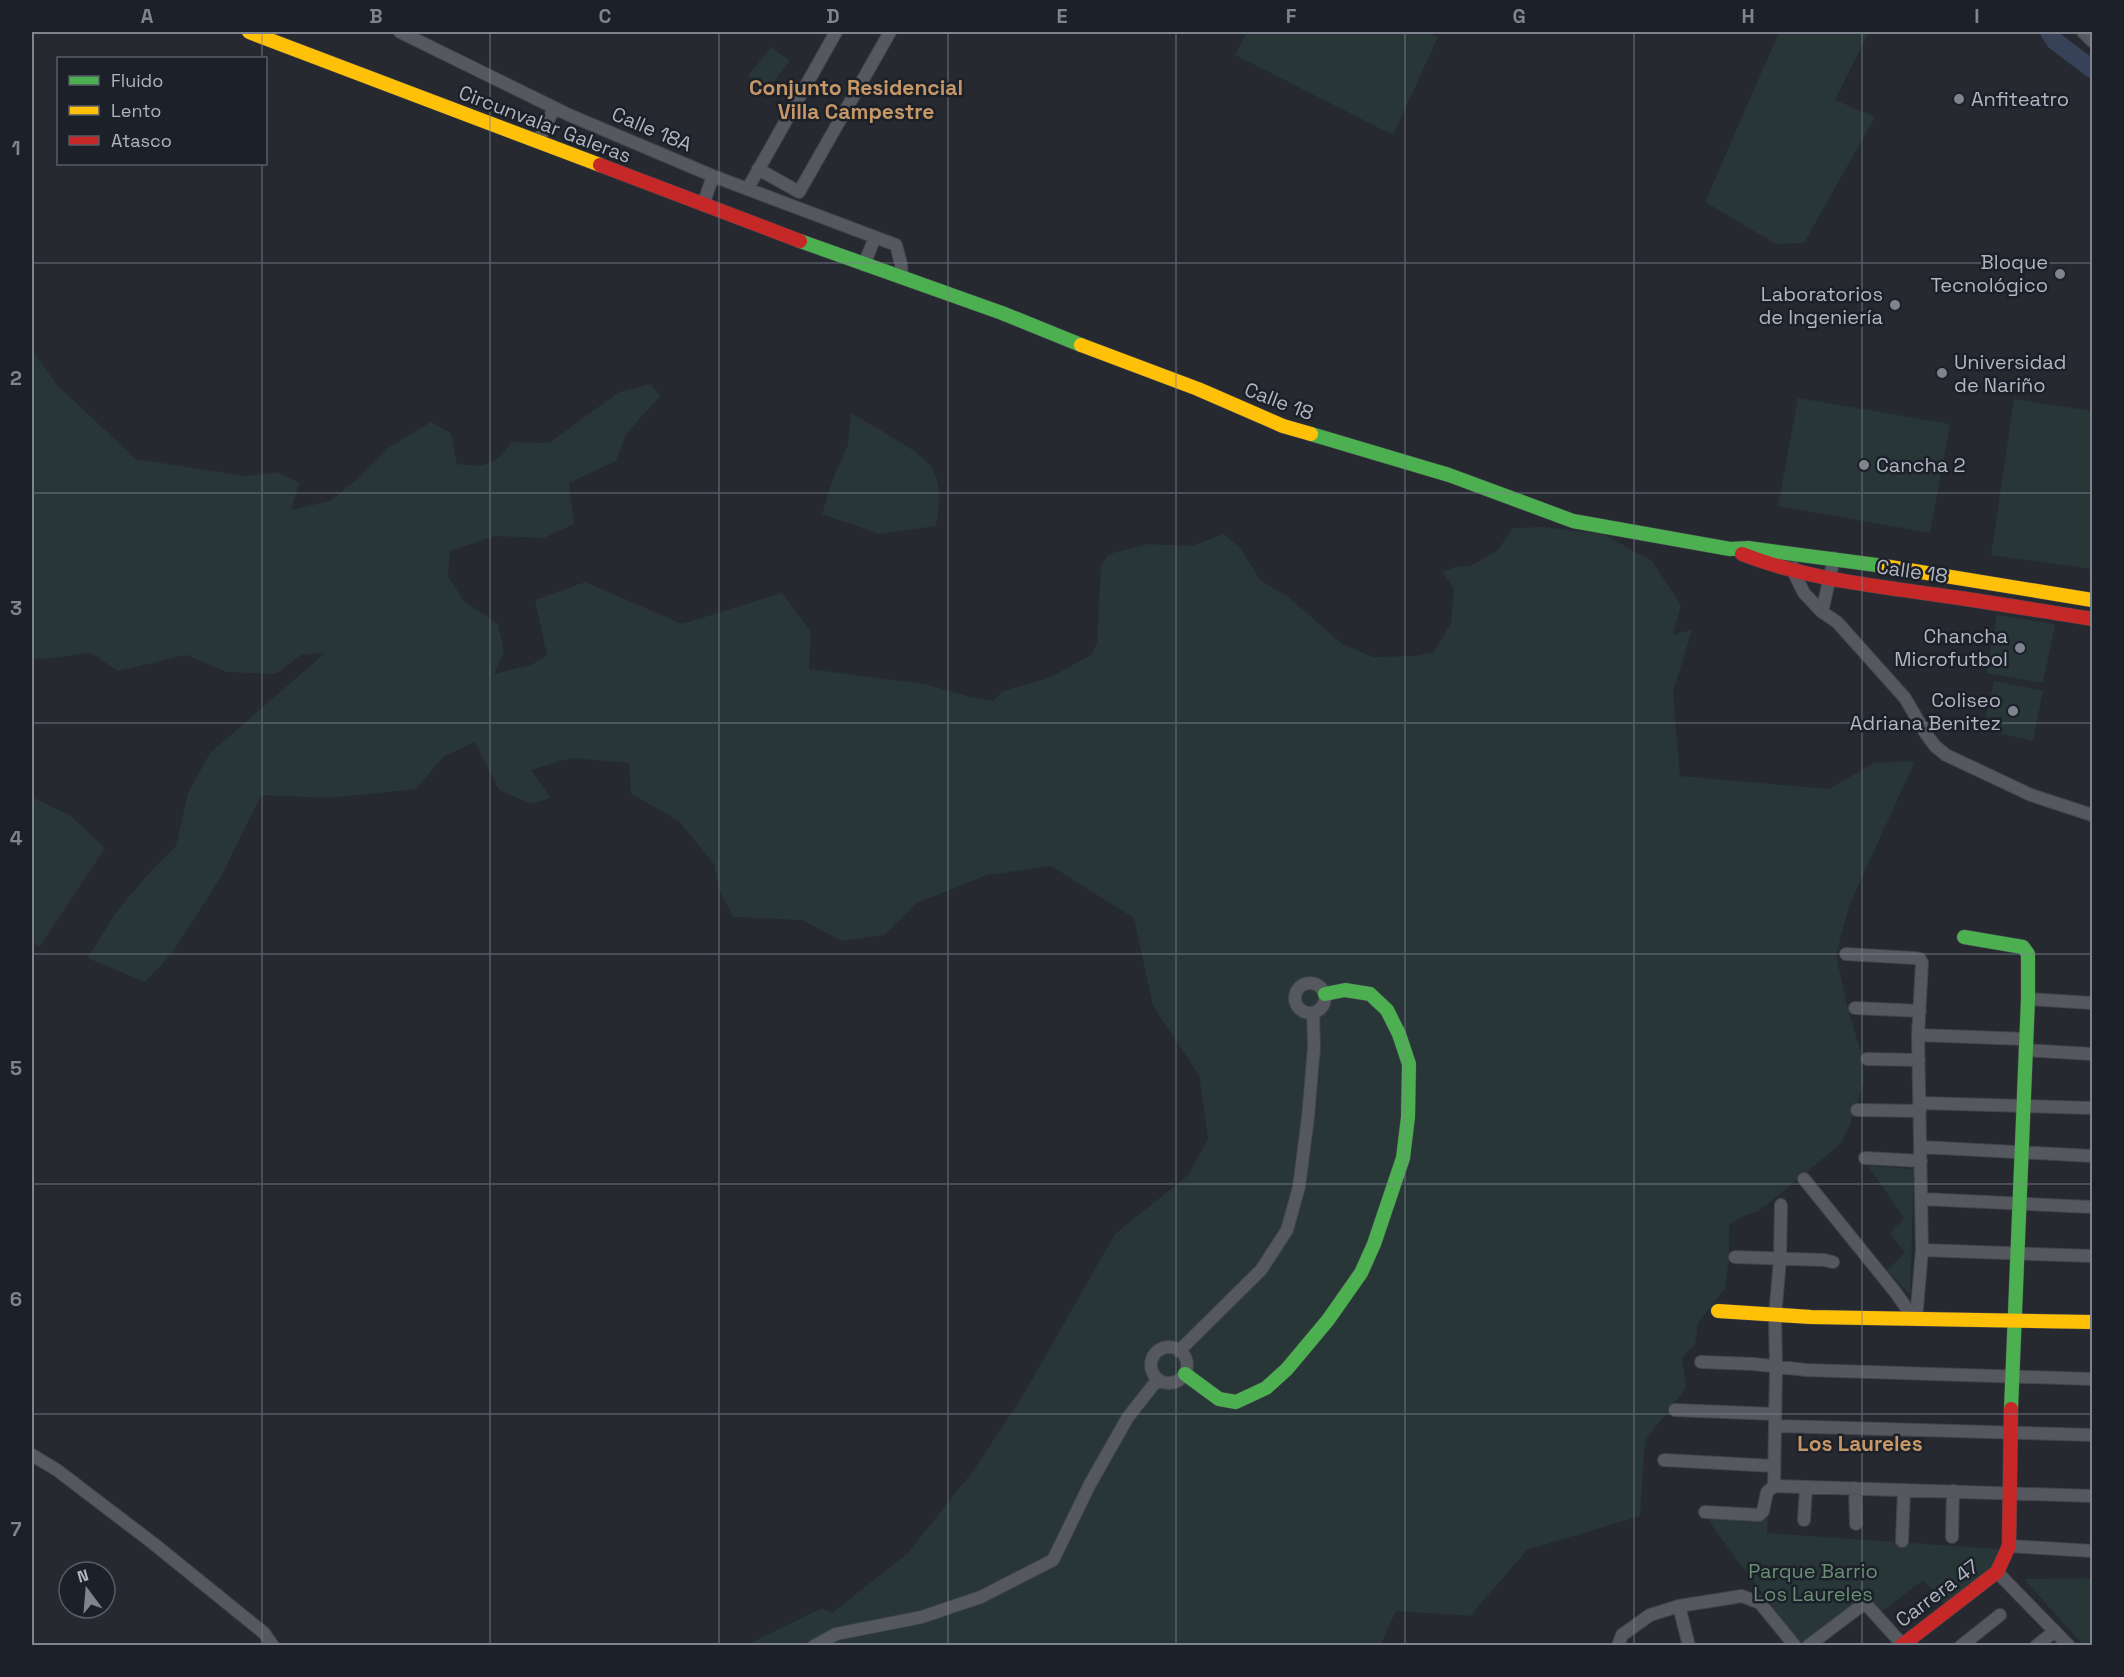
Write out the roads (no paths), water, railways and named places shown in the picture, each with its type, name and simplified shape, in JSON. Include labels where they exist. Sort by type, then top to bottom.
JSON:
[{"type":"main road","name":"Circunvalar Galeras","points":[[249,32],[826,251]]},
{"type":"main road","name":"Calle 18","points":[[826,251],[1002,314],[1198,389],[1283,426],[1449,475],[1574,521],[1730,549],[1794,573],[1828,580],[1959,597],[2092,619]]},
{"type":"main road","name":"Calle 18","points":[[1730,549],[1748,548],[1834,558],[2092,600]]},
{"type":"main road","points":[[1964,937],[2026,949],[2028,999],[2012,1377],[2009,1546],[1997,1572]]},
{"type":"main road","points":[[1185,1374],[1219,1400],[1236,1402],[1266,1388],[1287,1369],[1328,1320],[1361,1273],[1374,1244],[1403,1158],[1408,1117],[1409,1064],[1399,1034],[1387,1010],[1370,994],[1345,990],[1325,994]]},
{"type":"main road","points":[[1718,1311],[1774,1317],[2015,1318],[2092,1322]]},
{"type":"main road","name":"Carrera 47","points":[[1902,1645],[1997,1572]]},
{"type":"street","name":"Calle 18A","points":[[400,32],[554,108],[713,176],[896,245],[902,278]]},
{"type":"street","points":[[748,188],[836,32]]},
{"type":"street","points":[[759,170],[799,192],[890,32]]},
{"type":"street","points":[[2083,32],[2092,41]]},
{"type":"street","points":[[538,142],[554,108]]},
{"type":"street","points":[[703,205],[713,176]]},
{"type":"street","points":[[864,265],[875,237]]},
{"type":"street","points":[[1795,554],[1794,573],[1804,593],[1822,612],[1837,622],[1905,699],[1935,746],[1946,755],[2031,795],[2092,815]]},
{"type":"street","points":[[1822,612],[1834,558]]},
{"type":"street","points":[[1846,954],[1920,959],[1922,963],[1918,1035],[1922,1250],[1915,1319]]},
{"type":"street","points":[[1315,983],[1325,994],[1324,1004],[1313,1013],[1303,1011],[1296,1005],[1297,990],[1305,984],[1315,983]]},
{"type":"street","points":[[2028,999],[2092,1003]]},
{"type":"street","points":[[1855,1008],[1920,1011]]},
{"type":"street","points":[[1179,1351],[1262,1270],[1287,1230],[1299,1187],[1307,1127],[1314,1047],[1313,1013]]},
{"type":"street","points":[[1918,1035],[2092,1054]]},
{"type":"street","points":[[1867,1059],[1919,1060]]},
{"type":"street","points":[[1857,1110],[2022,1105],[2092,1108]]},
{"type":"street","points":[[1921,1147],[2092,1155]]},
{"type":"street","points":[[1865,1158],[1921,1161]]},
{"type":"street","points":[[1804,1179],[1915,1319]]},
{"type":"street","points":[[1922,1199],[2092,1207]]},
{"type":"street","points":[[1774,1486],[1776,1367],[1774,1317],[1780,1259],[1781,1205]]},
{"type":"street","points":[[1922,1250],[2092,1256]]},
{"type":"street","points":[[1734,1257],[1833,1262]]},
{"type":"street","points":[[1169,1348],[1179,1351],[1186,1361],[1185,1374],[1181,1379],[1169,1383],[1158,1379],[1151,1365],[1155,1355],[1169,1348]]},
{"type":"street","points":[[1701,1362],[2092,1379]]},
{"type":"street","points":[[814,1646],[836,1634],[922,1617],[981,1597],[1053,1560],[1090,1484],[1128,1417],[1158,1379]]},
{"type":"street","points":[[1675,1410],[1775,1420],[2092,1435]]},
{"type":"street","points":[[32,1455],[57,1470],[154,1544],[264,1633],[273,1646]]},
{"type":"street","points":[[1664,1460],[1774,1466]]},
{"type":"street","points":[[1705,1512],[1759,1515],[1763,1511],[1767,1492],[1774,1486],[2092,1496]]},
{"type":"street","points":[[1804,1520],[1806,1487]]},
{"type":"street","points":[[1855,1488],[1856,1524]]},
{"type":"street","points":[[1902,1541],[1904,1490]]},
{"type":"street","points":[[1952,1537],[1953,1491]]},
{"type":"street","points":[[2009,1546],[2092,1551]]},
{"type":"street","points":[[1997,1572],[2069,1646]]},
{"type":"street","points":[[1618,1646],[1622,1635],[1650,1615],[1679,1606],[1742,1596],[1760,1603],[1795,1646]]},
{"type":"street","points":[[1808,1646],[1865,1603],[1868,1603],[1902,1645]]},
{"type":"street","points":[[1679,1606],[1689,1646]]},
{"type":"street","points":[[1961,1646],[2000,1615]]},
{"type":"street","points":[[2036,1646],[2055,1631]]},
{"type":"waterway","points":[[2049,32],[2055,41],[2092,69]]},
{"type":"place","name":"Anfiteatro","points":[[1959,99]]},
{"type":"place","name":"Bloque Tecnológico","points":[[2060,274]]},
{"type":"place","name":"Laboratorios de Ingeniería","points":[[1895,305]]},
{"type":"place","name":"Universidad de Nariño","points":[[1942,373]]},
{"type":"place","name":"Cancha 2","points":[[1864,465]]},
{"type":"place","name":"Chancha Microfutbol","points":[[2020,648]]},
{"type":"place","name":"Coliseo Adriana Benitez","points":[[2013,711]]},
{"type":"district","name":"Conjunto Residencial Villa Campestre","points":[[856,99]]},
{"type":"district","name":"Los Laureles","points":[[1860,1443]]},
{"type":"park label","name":"Parque Barrio Los Laureles","points":[[1813,1582]]}]
